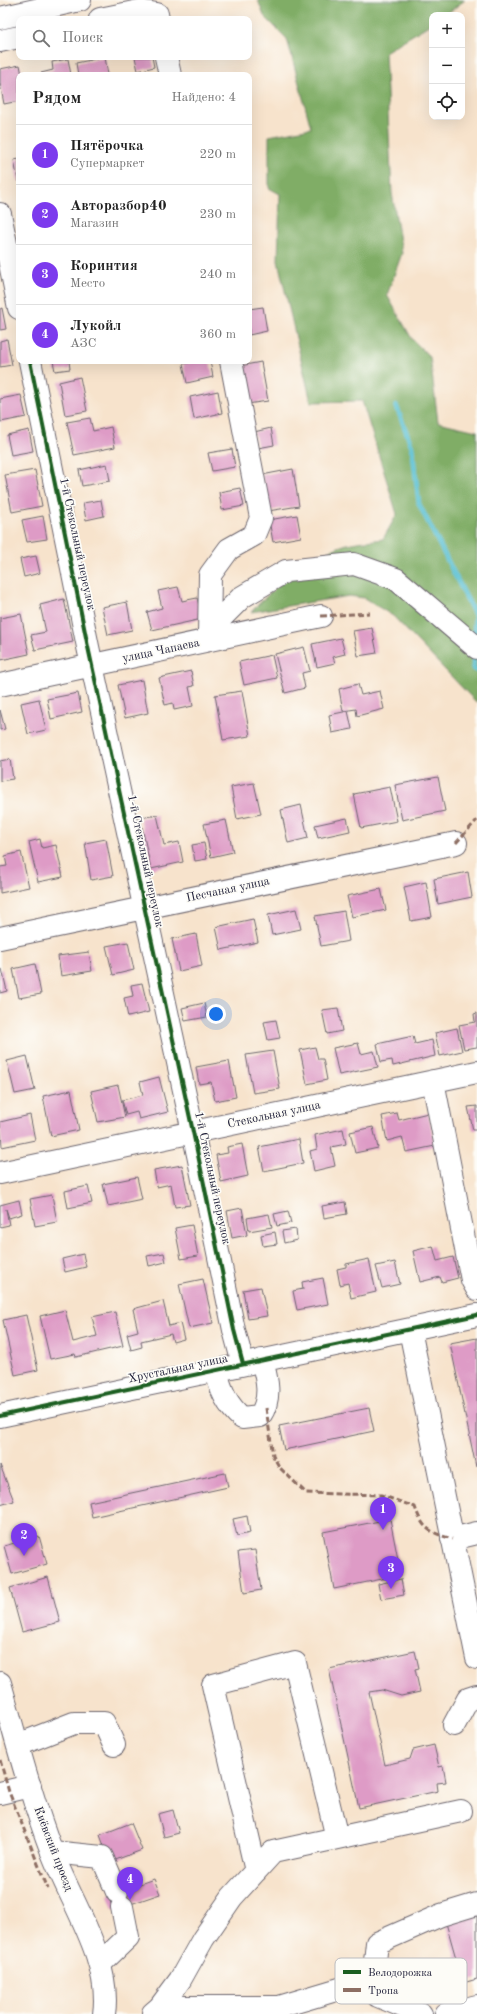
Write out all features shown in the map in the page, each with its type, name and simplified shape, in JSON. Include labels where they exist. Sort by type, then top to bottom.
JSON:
[{"type":"street","points":[[0,18],[80,0]]},
{"type":"street","points":[[115,16],[139,11],[156,14],[157,16]]},
{"type":"street","points":[[0,41],[16,38]]},
{"type":"street","points":[[167,60],[169,72]]},
{"type":"street","points":[[0,214],[16,293]]},
{"type":"street","name":"1-й Стекольный переулок","points":[[31,364],[92,666],[193,1132],[234,1330],[252,1362]]},
{"type":"street","points":[[209,635],[210,575],[229,549],[254,535],[261,518],[233,364]]},
{"type":"street","points":[[209,635],[242,597],[286,571],[354,564],[396,579],[471,643]]},
{"type":"street","name":"улица Чапаева","points":[[0,685],[92,666],[209,635],[321,616]]},
{"type":"street","name":"Песчаная улица","points":[[0,938],[456,843]]},
{"type":"street","name":"Стекольная улица","points":[[0,1173],[477,1072]]},
{"type":"street","points":[[433,1081],[472,1280],[477,1289]]},
{"type":"street","name":"Хрустальная улица","points":[[0,1416],[410,1330],[477,1314]]},
{"type":"street","points":[[410,1330],[477,1658]]},
{"type":"street","points":[[216,1371],[219,1384],[231,1408],[242,1418],[260,1416],[266,1408],[268,1386],[252,1362]]},
{"type":"street","points":[[452,1539],[477,1533]]},
{"type":"street","points":[[256,1870],[213,1685],[295,1663],[337,1838]]},
{"type":"street","name":"Киёвский проезд","points":[[0,1683],[30,1786],[52,1852],[100,1963],[107,1997],[104,2014]]},
{"type":"street","points":[[454,1726],[468,1699],[477,1696]]},
{"type":"street","points":[[18,1745],[74,1723],[104,1723],[114,1745]]},
{"type":"street","points":[[0,1793],[30,1786]]},
{"type":"street","points":[[156,2010],[180,1980],[203,1939],[232,1897],[273,1852],[461,1811]]},
{"type":"street","points":[[52,1852],[102,1858],[120,1899],[128,1937],[100,1963]]},
{"type":"street","points":[[376,1958],[378,1943],[441,1915],[477,1904]]},
{"type":"street","points":[[156,2010],[279,2007],[335,1990]]},
{"type":"street","points":[[397,2004],[421,2014]]},
{"type":"street","points":[[446,2014],[477,2006]]},
{"type":"green space","points":[[258,0],[465,0],[449,12],[429,12],[429,25],[385,52],[392,193],[402,253],[387,295],[412,339],[430,357],[438,422],[477,431],[477,703],[393,616],[364,598],[349,596],[251,612],[282,582],[317,557],[344,545],[383,539],[397,514],[362,401],[311,402],[278,261],[280,194],[269,188],[269,136],[311,128],[287,39],[264,16]]},
{"type":"building","points":[[68,60],[70,72],[45,72],[53,70],[52,62]]},
{"type":"building","points":[[90,60],[106,60],[108,72],[78,72],[76,63]]},
{"type":"building","points":[[136,60],[153,60],[154,67],[138,71]]},
{"type":"building","points":[[20,65],[21,72],[16,72],[16,102],[4,104],[0,83],[0,69]]},
{"type":"building","points":[[14,160],[16,160],[16,170]]},
{"type":"building","points":[[263,307],[267,331],[252,334],[252,309]]},
{"type":"building","points":[[2,308],[6,329],[0,330],[0,309]]},
{"type":"building","points":[[7,339],[12,365],[0,367],[0,341]]},
{"type":"building","points":[[261,362],[268,401],[247,404],[240,366]]},
{"type":"building","points":[[54,364],[69,364],[70,369],[55,371]]},
{"type":"building","points":[[183,364],[211,364],[213,377],[187,383]]},
{"type":"building","points":[[80,377],[87,411],[65,415],[59,382]]},
{"type":"building","points":[[218,391],[222,413],[194,419],[190,397]]},
{"type":"building","points":[[21,395],[26,417],[1,422],[0,399]]},
{"type":"building","points":[[90,418],[93,431],[111,427],[115,447],[74,455],[67,422]]},
{"type":"building","points":[[271,428],[274,445],[258,448],[254,432]]},
{"type":"building","points":[[29,430],[33,451],[11,455],[7,435]]},
{"type":"building","points":[[232,449],[235,467],[212,471],[208,453]]},
{"type":"building","points":[[107,464],[110,481],[82,486],[79,470]]},
{"type":"building","points":[[293,469],[299,506],[268,511],[262,475]]},
{"type":"building","points":[[35,470],[42,506],[12,512],[5,475]]},
{"type":"building","points":[[240,488],[244,506],[222,510],[219,492]]},
{"type":"building","points":[[101,500],[104,516],[86,520],[83,503]]},
{"type":"building","points":[[297,515],[301,537],[273,542],[269,520]]},
{"type":"building","points":[[43,516],[47,539],[27,542],[22,520]]},
{"type":"building","points":[[36,556],[40,573],[24,577],[20,559]]},
{"type":"building","points":[[178,587],[182,601],[197,598],[202,619],[152,630],[147,612],[162,608],[158,591]]},
{"type":"building","points":[[64,599],[73,642],[35,650],[31,635],[46,632],[40,605]]},
{"type":"building","points":[[127,602],[132,630],[108,635],[102,607]]},
{"type":"building","points":[[21,614],[29,654],[1,660],[0,618]]},
{"type":"building","points":[[372,628],[377,653],[358,656],[353,631]]},
{"type":"building","points":[[341,638],[345,654],[333,657],[335,663],[317,667],[312,644]]},
{"type":"building","points":[[304,647],[310,671],[302,673],[305,688],[285,693],[275,654]]},
{"type":"building","points":[[272,655],[277,678],[244,685],[239,662]]},
{"type":"building","points":[[191,671],[194,686],[189,687],[193,706],[174,710],[173,703],[165,705],[159,678]]},
{"type":"building","points":[[142,680],[148,713],[125,718],[118,685]]},
{"type":"building","points":[[358,684],[361,695],[380,691],[384,709],[357,716],[356,709],[343,711],[339,689]]},
{"type":"building","points":[[242,691],[250,736],[223,740],[215,695]]},
{"type":"building","points":[[78,693],[82,712],[51,719],[47,699]]},
{"type":"building","points":[[39,699],[46,730],[28,734],[21,703]]},
{"type":"building","points":[[0,710],[5,729],[0,730]]},
{"type":"building","points":[[348,711],[352,729],[332,733],[329,715]]},
{"type":"building","points":[[10,759],[13,779],[0,781],[0,761]]},
{"type":"building","points":[[438,777],[445,811],[402,820],[395,785]]},
{"type":"building","points":[[254,783],[261,814],[237,819],[231,787]]},
{"type":"building","points":[[390,787],[397,821],[361,828],[354,794]]},
{"type":"building","points":[[301,805],[308,838],[288,843],[281,810]]},
{"type":"building","points":[[157,815],[164,845],[179,842],[183,862],[151,869],[140,818]]},
{"type":"building","points":[[347,818],[350,831],[318,838],[315,825]]},
{"type":"building","points":[[226,820],[233,852],[211,857],[204,824]]},
{"type":"building","points":[[40,839],[42,848],[56,845],[63,877],[38,882],[29,842]]},
{"type":"building","points":[[106,839],[113,876],[91,880],[85,843]]},
{"type":"building","points":[[204,843],[207,859],[195,861],[192,845]]},
{"type":"building","points":[[21,852],[29,887],[0,893],[0,867],[7,866],[5,856]]},
{"type":"building","points":[[468,872],[472,897],[438,904],[434,879]]},
{"type":"building","points":[[426,882],[432,917],[411,921],[404,887]]},
{"type":"building","points":[[381,889],[386,910],[352,917],[347,896]]},
{"type":"building","points":[[296,909],[301,929],[272,935],[268,915]]},
{"type":"building","points":[[344,911],[349,941],[321,946],[315,916]]},
{"type":"building","points":[[253,919],[258,942],[221,950],[216,927]]},
{"type":"building","points":[[196,934],[202,966],[179,971],[172,939]]},
{"type":"building","points":[[128,942],[134,970],[113,975],[106,946]]},
{"type":"building","points":[[89,952],[92,971],[61,976],[58,956]]},
{"type":"building","points":[[35,964],[41,994],[19,998],[13,969]]},
{"type":"building","points":[[2,969],[7,991],[0,993],[0,970]]},
{"type":"building","points":[[142,983],[149,1012],[128,1017],[124,998],[133,996],[131,985]]},
{"type":"building","points":[[204,1003],[207,1017],[185,1021],[182,1008]]},
{"type":"building","points":[[338,1008],[342,1031],[327,1034],[322,1010]]},
{"type":"building","points":[[477,1013],[477,1047],[464,1049],[459,1025],[475,1022],[474,1014]]},
{"type":"building","points":[[276,1020],[280,1038],[268,1040],[264,1022]]},
{"type":"building","points":[[457,1028],[462,1051],[440,1056],[435,1033]]},
{"type":"building","points":[[413,1036],[415,1044],[432,1040],[435,1056],[393,1066],[392,1060],[381,1062],[377,1044]]},
{"type":"building","points":[[358,1043],[361,1054],[374,1051],[378,1067],[339,1075],[333,1048]]},
{"type":"building","points":[[315,1047],[318,1059],[323,1059],[327,1080],[307,1084],[300,1050]]},
{"type":"building","points":[[273,1051],[280,1089],[253,1093],[246,1055]]},
{"type":"building","points":[[27,1056],[35,1090],[15,1094],[7,1061]]},
{"type":"building","points":[[229,1061],[236,1097],[215,1101],[211,1082],[199,1084],[196,1067]]},
{"type":"building","points":[[159,1077],[168,1112],[139,1119],[137,1112],[126,1115],[122,1100],[143,1095],[140,1082]]},
{"type":"building","points":[[118,1085],[125,1117],[98,1122],[91,1091]]},
{"type":"building","points":[[71,1090],[79,1130],[51,1136],[43,1096]]},
{"type":"building","points":[[477,1106],[477,1130],[473,1130],[468,1107]]},
{"type":"building","points":[[397,1113],[399,1120],[428,1113],[435,1146],[406,1152],[402,1137],[387,1141],[382,1116]]},
{"type":"building","points":[[30,1115],[35,1140],[2,1147],[0,1122]]},
{"type":"building","points":[[373,1127],[378,1148],[355,1153],[350,1132]]},
{"type":"building","points":[[343,1129],[346,1144],[331,1147],[335,1166],[314,1171],[310,1151],[317,1149],[315,1135]]},
{"type":"building","points":[[299,1139],[303,1163],[264,1171],[259,1147]]},
{"type":"building","points":[[242,1144],[248,1176],[221,1182],[216,1155],[228,1153],[227,1147]]},
{"type":"building","points":[[182,1165],[190,1205],[175,1207],[171,1184],[157,1187],[154,1170]]},
{"type":"building","points":[[137,1177],[142,1199],[108,1206],[103,1184]]},
{"type":"building","points":[[88,1186],[92,1203],[68,1208],[65,1191]]},
{"type":"building","points":[[52,1195],[57,1222],[35,1226],[30,1199]]},
{"type":"building","points":[[19,1200],[22,1214],[9,1218],[6,1209],[9,1225],[0,1227],[0,1205]]},
{"type":"building","points":[[345,1202],[347,1214],[324,1218],[322,1206]]},
{"type":"building","points":[[242,1208],[247,1235],[232,1238],[227,1211]]},
{"type":"building","points":[[288,1211],[291,1223],[277,1226],[274,1214]]},
{"type":"building","points":[[269,1214],[272,1227],[249,1231],[247,1218]]},
{"type":"building","points":[[192,1225],[198,1256],[181,1259],[175,1228]]},
{"type":"building","points":[[296,1229],[297,1240],[284,1243],[282,1231]]},
{"type":"building","points":[[275,1232],[277,1244],[263,1246],[261,1235]]},
{"type":"building","points":[[433,1246],[437,1261],[453,1257],[458,1278],[442,1282],[440,1277],[420,1282],[413,1251]]},
{"type":"building","points":[[164,1253],[166,1262],[149,1266],[147,1256]]},
{"type":"building","points":[[83,1254],[86,1267],[65,1272],[62,1259]]},
{"type":"building","points":[[369,1259],[376,1292],[351,1298],[348,1283],[340,1285],[337,1269],[346,1267],[346,1264]]},
{"type":"building","points":[[395,1262],[400,1284],[382,1288],[376,1266]]},
{"type":"building","points":[[323,1278],[328,1304],[297,1310],[293,1291],[303,1289],[302,1282]]},
{"type":"building","points":[[203,1279],[213,1323],[189,1328],[179,1284]]},
{"type":"building","points":[[261,1287],[267,1316],[248,1319],[243,1290]]},
{"type":"building","points":[[163,1301],[169,1326],[180,1323],[184,1339],[173,1342],[171,1334],[141,1341],[142,1347],[131,1350],[127,1334],[138,1331],[133,1309]]},
{"type":"building","points":[[65,1310],[73,1342],[97,1336],[92,1317],[115,1312],[123,1346],[76,1357],[75,1354],[50,1359],[40,1316]]},
{"type":"building","points":[[26,1315],[38,1370],[15,1375],[3,1320]]},
{"type":"building","points":[[477,1338],[477,1466],[476,1467],[450,1343]]},
{"type":"building","points":[[369,1408],[374,1431],[284,1450],[279,1426]]},
{"type":"building","points":[[0,1465],[14,1501],[0,1505]]},
{"type":"building","points":[[225,1473],[228,1487],[92,1517],[89,1502]]},
{"type":"building","points":[[247,1516],[250,1533],[237,1536],[233,1519]]},
{"type":"building","points":[[390,1519],[401,1575],[334,1589],[323,1532]]},
{"type":"building","points":[[39,1536],[47,1564],[12,1574],[4,1546]]},
{"type":"building","points":[[255,1550],[261,1590],[244,1593],[238,1552]]},
{"type":"building","points":[[48,1577],[60,1622],[22,1632],[10,1588]]},
{"type":"building","points":[[401,1579],[404,1595],[381,1599],[378,1584]]},
{"type":"building","points":[[415,1651],[419,1668],[415,1669],[420,1692],[401,1696],[382,1690],[369,1692],[385,1765],[410,1759],[413,1750],[434,1745],[439,1767],[443,1766],[446,1782],[437,1783],[438,1791],[359,1808],[329,1669]]},
{"type":"building","points":[[173,1810],[179,1833],[164,1837],[158,1814]]},
{"type":"building","points":[[131,1823],[142,1850],[110,1862],[100,1835]]},
{"type":"building","points":[[154,1879],[160,1894],[113,1910],[108,1895]]},
{"type":"building","points":[[477,1915],[477,1979],[467,1982],[467,1958],[456,1958],[446,1923]]},
{"type":"waterway","points":[[396,405],[412,447],[419,504],[475,615],[474,638]]},
{"type":"waterway","points":[[474,652],[473,668],[477,671]]},
{"type":"marked path","points":[[321,616],[370,613]]},
{"type":"marked path","points":[[456,843],[477,820]]},
{"type":"marked path","points":[[266,1408],[273,1456],[280,1468],[306,1493],[381,1495],[415,1507],[421,1521],[428,1529],[452,1539]]},
{"type":"marked path","points":[[0,1760],[9,1792],[48,1889]]},
{"type":"cycle path","points":[[31,364],[88,647],[198,1155],[234,1330],[243,1364]]},
{"type":"cycle path","points":[[0,1416],[477,1315]]},
{"type":"place","name":"Пятёрочка","points":[[383,1530]]},
{"type":"place","name":"Авторазбор40","points":[[24,1556]]},
{"type":"place","name":"Коринтия","points":[[391,1589]]},
{"type":"place","name":"Лукойл","points":[[130,1900]]}]
